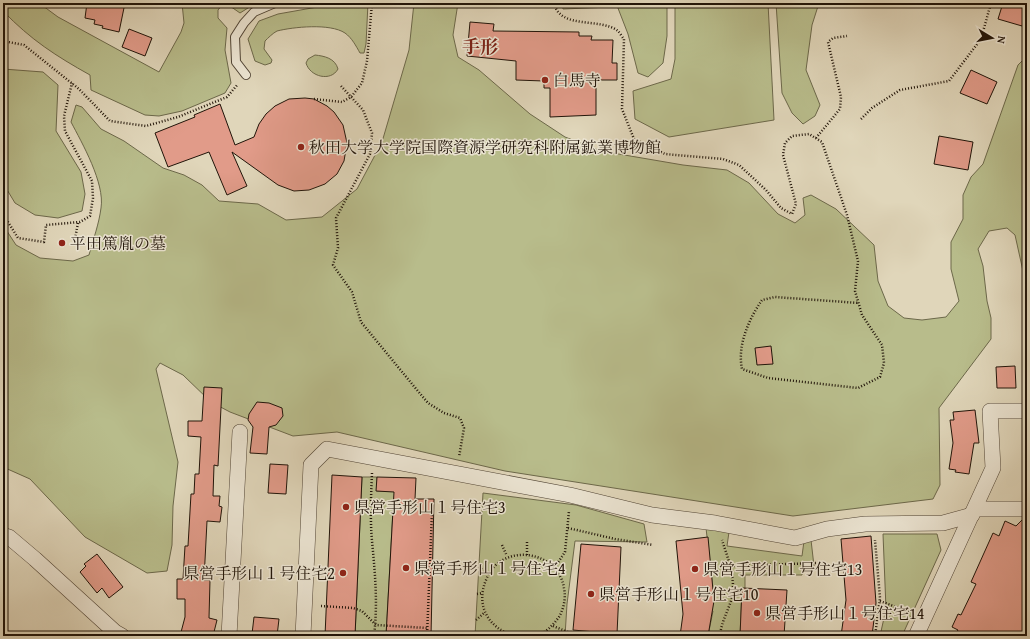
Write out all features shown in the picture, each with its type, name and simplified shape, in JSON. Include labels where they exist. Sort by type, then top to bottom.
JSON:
[{"type":"street","points":[[916,636],[993,468],[990,411],[1027,410]]},
{"type":"street","points":[[229,636],[240,432]]},
{"type":"street","points":[[303,636],[311,465],[327,449],[570,494],[652,515],[716,523],[796,538],[827,529],[874,524],[943,523],[973,512],[1027,509]]},
{"type":"street","points":[[3,534],[9,537],[65,585],[115,632],[122,636]]},
{"type":"lane","points":[[246,75],[236,62],[235,37],[244,23],[254,12],[275,3]]},
{"type":"path","points":[[314,99],[342,102],[351,97],[362,83],[368,54],[372,3]]},
{"type":"path","points":[[554,3],[556,11],[562,17],[601,25],[618,31],[624,39],[622,109],[634,139],[665,154],[723,159],[740,165],[766,190],[780,208],[792,214],[796,204],[783,154],[785,143],[792,136],[809,134],[822,142],[847,215],[858,260],[855,291],[859,303],[862,315],[882,344],[884,363],[880,377],[858,388],[768,378],[742,368],[740,357],[750,318],[762,300],[775,297],[859,303]]},
{"type":"path","points":[[862,119],[872,108],[900,90],[949,81],[981,39],[991,3]]},
{"type":"path","points":[[816,138],[840,109],[841,97],[828,42],[833,38],[847,36]]},
{"type":"path","points":[[3,40],[24,45],[72,83],[110,121],[146,126],[178,117],[226,97],[246,75]]},
{"type":"path","points":[[3,214],[18,238],[44,242],[46,225],[78,223],[90,216],[93,198],[92,181],[65,131],[64,116],[72,83]]},
{"type":"path","points":[[341,86],[363,110],[372,134],[370,154],[336,218],[338,248],[333,265],[352,292],[361,322],[417,390],[428,403],[444,413],[460,418],[464,428],[458,461]]},
{"type":"path","points":[[78,223],[75,239],[79,243],[86,244]]},
{"type":"path","points":[[372,458],[372,540],[377,611],[374,636]]},
{"type":"path","points":[[555,567],[566,552],[570,494]]},
{"type":"path","points":[[427,636],[432,512]]},
{"type":"path","points":[[716,523],[732,571],[731,599],[721,625],[720,636]]},
{"type":"path","points":[[874,524],[880,601],[874,636]]},
{"type":"path","points":[[568,528],[615,539],[653,544]]},
{"type":"path","points":[[526,555],[527,542]]},
{"type":"path","points":[[502,545],[507,556]]},
{"type":"path","points":[[515,636],[497,628],[484,613],[483,593],[488,574],[507,556],[526,555],[546,560],[555,567],[563,577],[566,596],[561,613],[553,626],[536,636]]},
{"type":"path","points":[[731,566],[817,563]]},
{"type":"path","points":[[479,567],[488,574]]},
{"type":"path","points":[[478,594],[483,593]]},
{"type":"path","points":[[880,601],[915,615]]},
{"type":"path","points":[[304,606],[353,608],[362,611],[376,625],[427,628]]},
{"type":"path","points":[[476,620],[484,613]]},
{"type":"path","points":[[553,626],[578,636]]},
{"type":"path","points":[[545,631],[546,636]]},
{"type":"green space","points":[[3,3],[39,3],[58,17],[159,72],[181,32],[184,23],[182,3],[256,3],[240,13],[227,4],[222,5],[218,10],[218,18],[227,28],[225,50],[231,83],[225,93],[182,111],[159,116],[145,115],[91,90],[90,75],[55,54],[24,31],[3,11]]},
{"type":"green space","points":[[340,3],[368,3],[366,44],[364,53],[360,53],[350,37],[338,30],[321,27],[302,27],[277,31],[274,33],[265,41],[264,49],[272,60],[271,63],[265,65],[255,61],[248,39],[259,21],[278,14]]},
{"type":"green space","points":[[414,3],[458,3],[453,35],[458,57],[479,70],[530,114],[565,137],[601,151],[683,165],[727,170],[749,183],[778,214],[795,223],[805,215],[803,198],[811,195],[836,209],[874,245],[878,281],[888,306],[904,318],[922,320],[946,317],[959,301],[951,269],[951,242],[963,219],[963,195],[971,177],[983,164],[1018,65],[1027,56],[1027,289],[1015,235],[1007,228],[989,231],[978,249],[983,266],[987,301],[991,318],[991,339],[939,408],[940,485],[933,499],[793,516],[505,471],[337,432],[293,436],[230,412],[211,402],[183,375],[160,363],[156,369],[178,462],[173,506],[172,545],[167,571],[147,573],[85,537],[30,479],[3,467],[3,225],[16,245],[40,258],[73,261],[89,255],[99,220],[101,198],[100,187],[92,164],[71,122],[76,105],[82,107],[101,129],[124,141],[163,168],[184,175],[202,185],[219,201],[258,204],[286,220],[322,217],[357,189],[382,142],[409,50]]},
{"type":"green space","points":[[562,3],[610,3],[610,7],[563,9]]},
{"type":"green space","points":[[616,3],[667,3],[667,36],[663,63],[648,77],[638,73],[628,34]]},
{"type":"green space","points":[[675,3],[768,3],[774,120],[669,137],[635,119],[633,91],[671,79],[675,59]]},
{"type":"green space","points":[[776,3],[819,3],[812,25],[806,70],[820,105],[815,116],[803,124],[792,113],[782,93]]},
{"type":"green space","points":[[315,55],[332,60],[337,65],[338,69],[331,76],[326,77],[312,72],[306,63],[308,59]]},
{"type":"green space","points":[[3,69],[43,72],[58,85],[56,131],[81,172],[85,194],[82,211],[58,218],[35,215],[15,203],[3,183]]},
{"type":"green space","points":[[362,477],[377,477],[377,491],[415,492],[393,510],[386,636],[355,636]]},
{"type":"green space","points":[[483,493],[576,505],[644,524],[647,542],[575,541],[567,604],[565,636],[495,636],[491,634],[490,636],[475,636]]},
{"type":"green space","points":[[706,528],[729,532],[727,546],[802,556],[804,541],[811,540],[814,566],[803,567],[802,575],[745,575],[745,588],[742,589],[740,636],[708,636],[713,611],[685,606],[684,601],[714,598]]},
{"type":"green space","points":[[883,534],[937,534],[941,550],[902,636],[880,636],[886,609]]},
{"type":"building","points":[[87,3],[125,3],[119,32],[102,28],[103,26],[94,24],[95,20],[85,18]]},
{"type":"building","points":[[1003,3],[1027,3],[1027,10],[1022,26],[998,19]]},
{"type":"building","name":"白馬寺","points":[[470,22],[494,24],[493,31],[579,32],[579,36],[592,36],[591,40],[613,40],[612,63],[617,63],[617,80],[596,80],[596,115],[550,117],[550,88],[544,88],[544,81],[516,80],[516,61],[467,56]]},
{"type":"building","points":[[129,29],[152,38],[145,56],[122,47]]},
{"type":"building","points":[[971,70],[997,82],[987,104],[960,93]]},
{"type":"building","name":"秋田大学大学院国際資源学研究科附属鉱業博物館","points":[[289,99],[314,99],[327,106],[334,112],[343,125],[347,143],[344,161],[337,174],[325,184],[309,190],[294,191],[278,185],[232,152],[247,186],[227,195],[209,152],[168,167],[155,133],[195,117],[194,115],[220,104],[235,145],[254,137],[259,124],[266,114],[275,106]]},
{"type":"building","points":[[939,136],[973,142],[968,170],[934,164]]},
{"type":"building","points":[[771,346],[773,364],[757,365],[755,348]]},
{"type":"building","points":[[1015,366],[1016,388],[997,388],[996,367]]},
{"type":"building","points":[[204,387],[222,388],[218,466],[214,465],[213,496],[220,496],[219,506],[222,507],[220,522],[207,521],[204,580],[210,580],[209,618],[217,620],[213,636],[180,636],[185,617],[185,599],[177,599],[177,579],[183,579],[185,546],[188,546],[191,494],[194,494],[195,474],[199,474],[201,437],[188,436],[188,421],[202,421]]},
{"type":"building","points":[[257,402],[269,403],[282,408],[283,416],[276,425],[269,427],[267,454],[250,453],[253,427],[248,420],[249,414]]},
{"type":"building","points":[[975,410],[979,443],[974,443],[969,474],[955,472],[956,470],[949,469],[953,443],[950,420],[954,420],[953,412]]},
{"type":"building","points":[[270,464],[288,465],[286,494],[268,493]]},
{"type":"building","points":[[332,475],[362,477],[355,636],[325,636]]},
{"type":"building","points":[[377,477],[416,478],[415,499],[434,499],[431,636],[386,636],[394,492],[376,491]]},
{"type":"building","points":[[1024,518],[1027,518],[1027,636],[954,636],[958,630],[952,627],[958,614],[961,615],[976,584],[971,582],[993,533],[999,536],[1005,521],[1016,526]]},
{"type":"building","points":[[871,536],[876,603],[872,636],[841,636],[846,600],[841,539]]},
{"type":"building","name":"県営手形山１号住宅13","points":[[708,537],[714,601],[708,636],[680,636],[683,614],[676,541]]},
{"type":"building","name":"県営手形山１号住宅10","points":[[581,544],[621,547],[617,634],[573,630]]},
{"type":"building","points":[[97,554],[123,587],[109,598],[102,588],[97,593],[80,572],[86,566],[84,564]]},
{"type":"building","name":"県営手形山１号住宅14","points":[[742,588],[787,590],[784,636],[740,636]]},
{"type":"building","points":[[254,617],[279,619],[277,636],[252,634]]},
{"type":"place","name":"白馬寺","points":[[545,80]]},
{"type":"place","name":"秋田大学大学院国際資源学研究科附属鉱業博物館","points":[[301,147]]},
{"type":"place","name":"平田篤胤の墓","points":[[62,243]]},
{"type":"place","name":"県営手形山１号住宅3","points":[[346,507]]},
{"type":"place","name":"県営手形山１号住宅4","points":[[406,568]]},
{"type":"place","name":"県営手形山１号住宅13","points":[[695,569]]},
{"type":"place","name":"県営手形山１号住宅2","points":[[343,573]]},
{"type":"place","name":"県営手形山１号住宅10","points":[[591,594]]},
{"type":"place","name":"県営手形山１号住宅14","points":[[757,613]]},
{"type":"district","name":"手形","points":[[480,46]]}]
